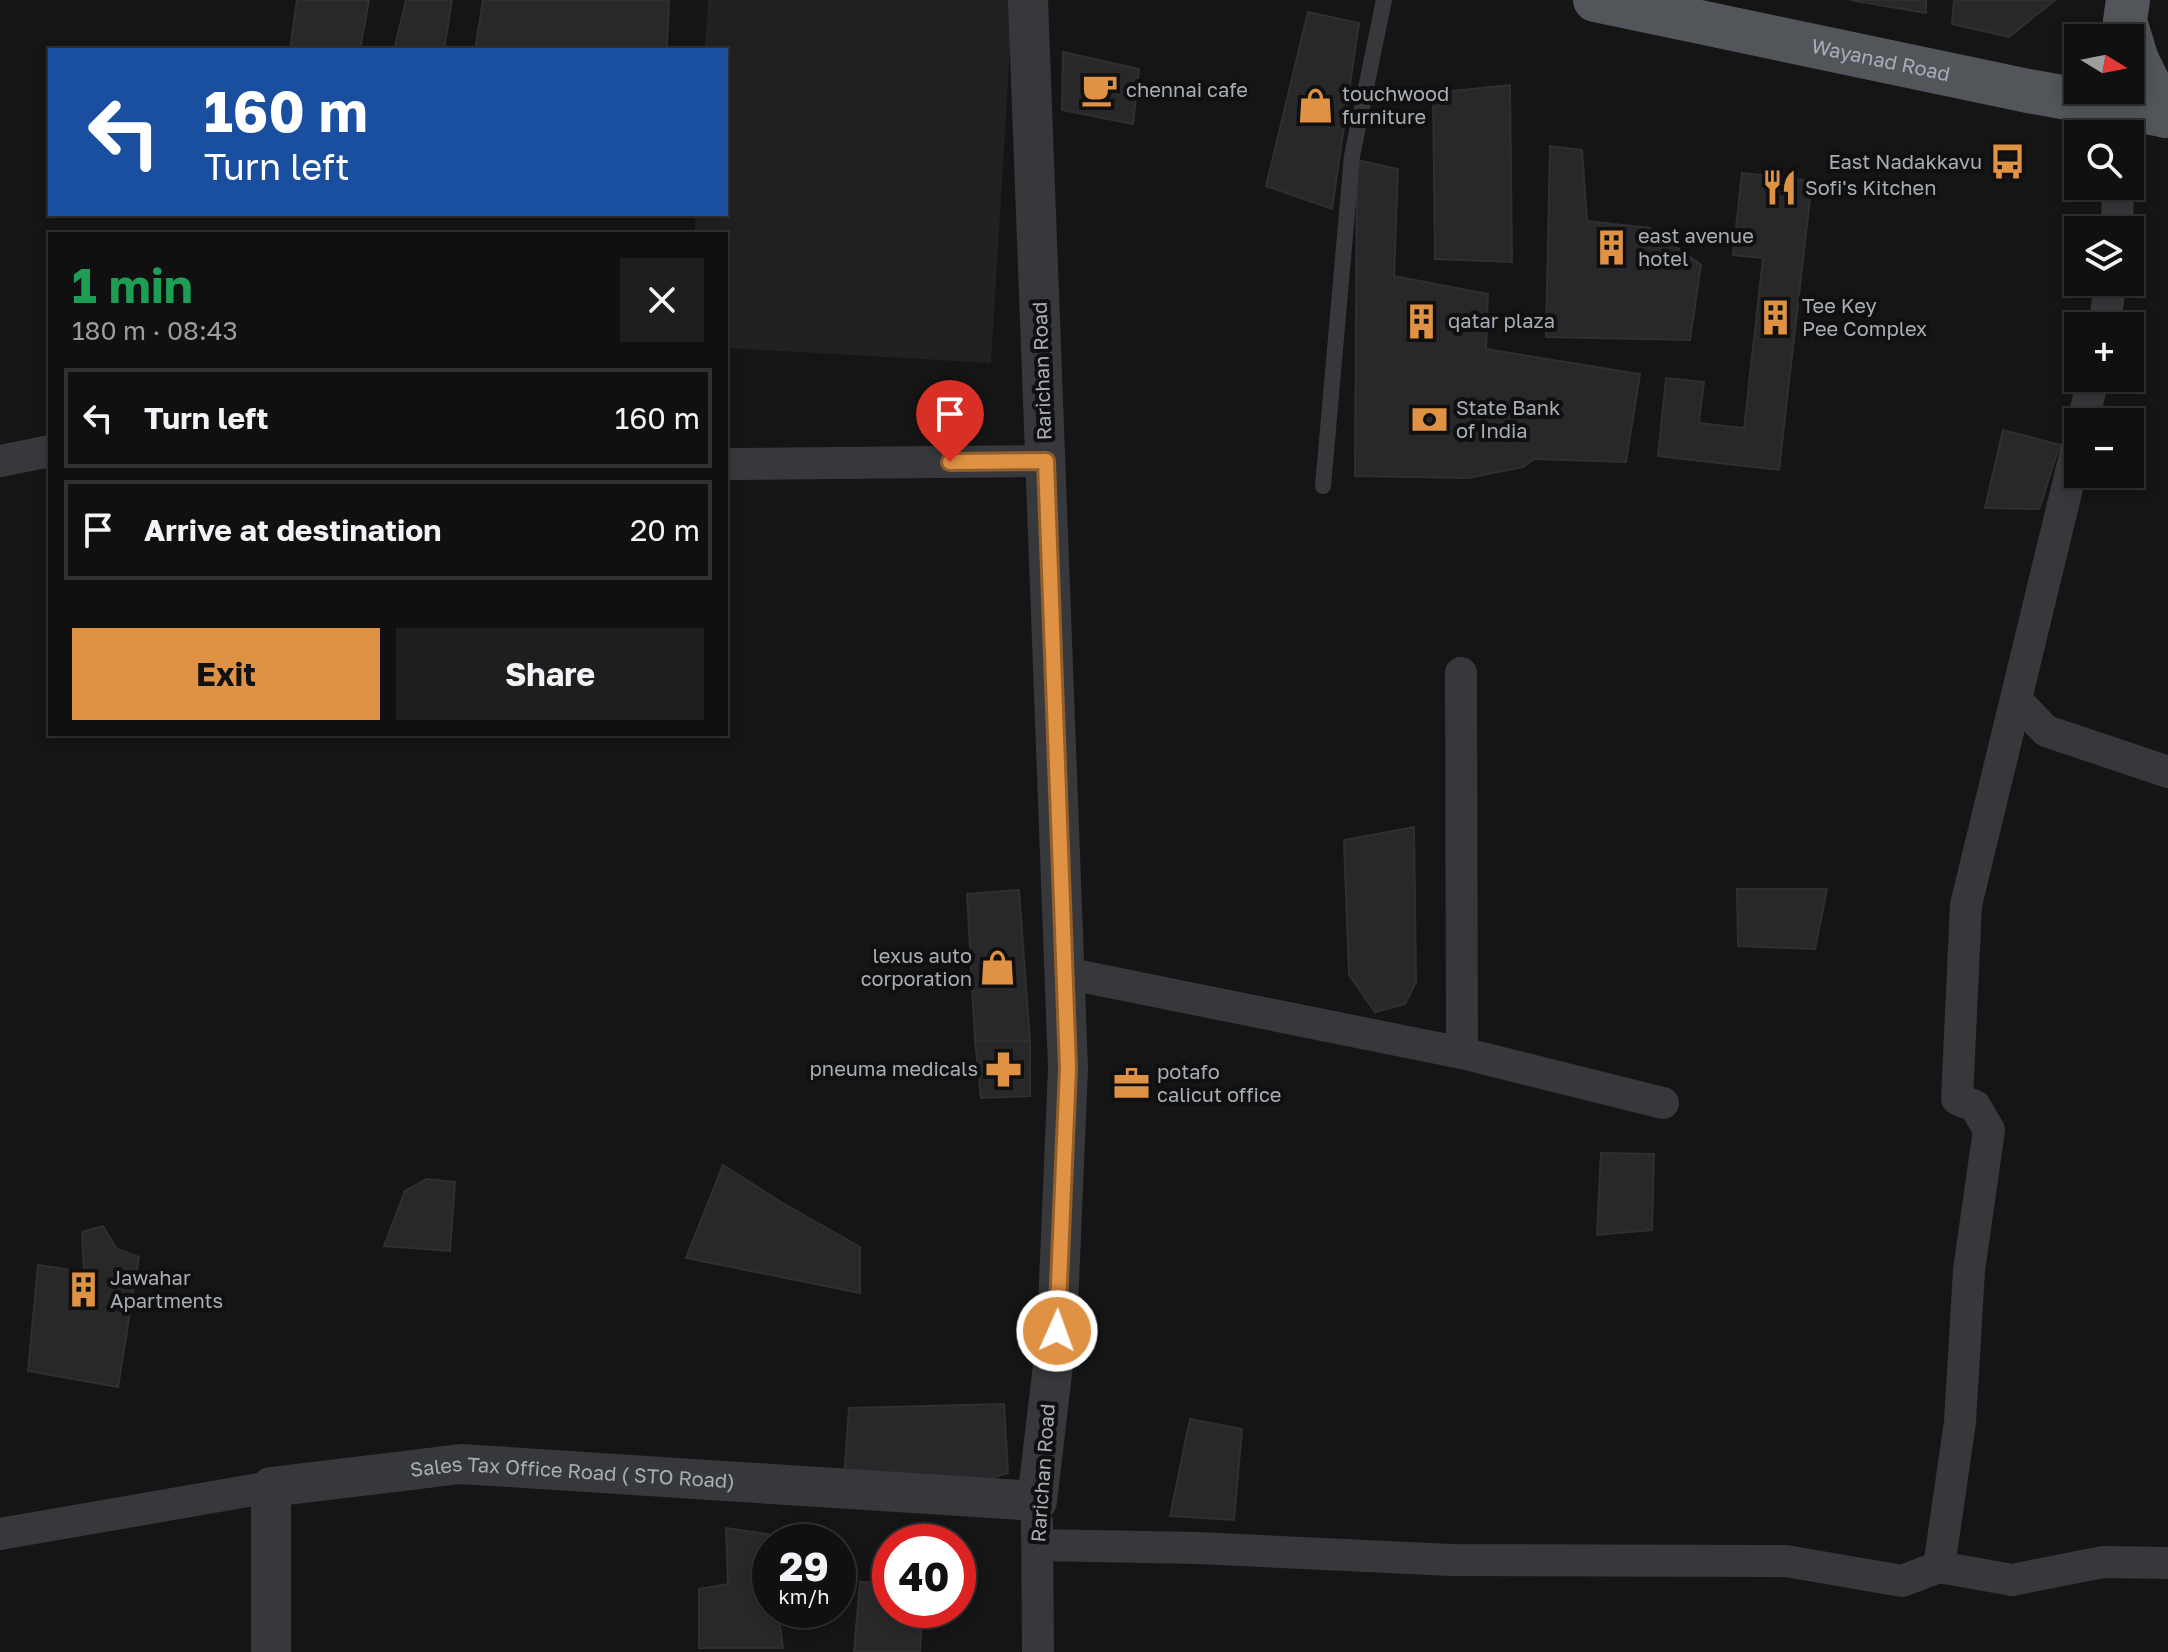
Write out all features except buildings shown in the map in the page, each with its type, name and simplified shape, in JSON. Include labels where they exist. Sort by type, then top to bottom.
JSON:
[{"type":"main road","name":"Wayanad Road","points":[[1595,0],[2028,91],[2117,120]]},
{"type":"main road","points":[[2122,20],[2137,60],[2167,116]]},
{"type":"main road","points":[[2028,91],[2064,79]]},
{"type":"main road","name":"Wayanad Road","points":[[2129,120],[2167,116]]},
{"type":"street","name":"Rarichan Road","points":[[1028,0],[1068,1068],[1057,1331],[1037,1501],[1038,1652]]},
{"type":"street","points":[[0,461],[48,451]]},
{"type":"street","points":[[728,464],[1046,461]]},
{"type":"street","points":[[1939,1567],[1960,1422],[1969,1270],[1989,1130],[1975,1106],[1957,1099],[1966,905],[2067,488]]},
{"type":"street","points":[[1461,673],[1462,1053]]},
{"type":"street","points":[[2017,701],[2046,731],[2168,772]]},
{"type":"street","points":[[1065,973],[1462,1053],[1663,1103]]},
{"type":"street","name":"Sales Tax Office Road ( STO Road)","points":[[271,1487],[461,1464],[1037,1501]]},
{"type":"street","points":[[0,1534],[271,1487],[271,1652]]},
{"type":"street","points":[[1038,1545],[1198,1548],[1452,1560],[1786,1561],[1902,1581],[1939,1567],[2012,1580],[2103,1562],[2168,1563]]},
{"type":"lane","points":[[1323,486],[1352,156],[1384,0]]},
{"type":"shaded area","points":[[708,0],[1013,0],[991,363],[728,348],[728,232],[694,232],[696,216],[728,216],[728,48],[705,48]]},
{"type":"place","name":"chennai cafe","points":[[1100,90]]},
{"type":"place","name":"touchwood furniture","points":[[1316,105]]},
{"type":"place","name":"East Nadakkavu","points":[[2008,162]]},
{"type":"place","name":"Sofi's Kitchen","points":[[1779,188]]},
{"type":"place","name":"east avenue hotel","points":[[1612,247]]},
{"type":"place","name":"Tee Key Pee Complex","points":[[1776,318]]},
{"type":"place","name":"qatar plaza","points":[[1422,321]]},
{"type":"place","name":"State Bank of India","points":[[1430,420]]},
{"type":"place","name":"lexus auto corporation","points":[[998,968]]},
{"type":"place","name":"pneuma medicals","points":[[1004,1069]]},
{"type":"place","name":"potafo calicut office","points":[[1131,1083]]},
{"type":"place","name":"Jawahar Apartments","points":[[84,1290]]},
{"type":"route","points":[[950,462],[1046,461],[1068,1068],[1057,1331]]}]
